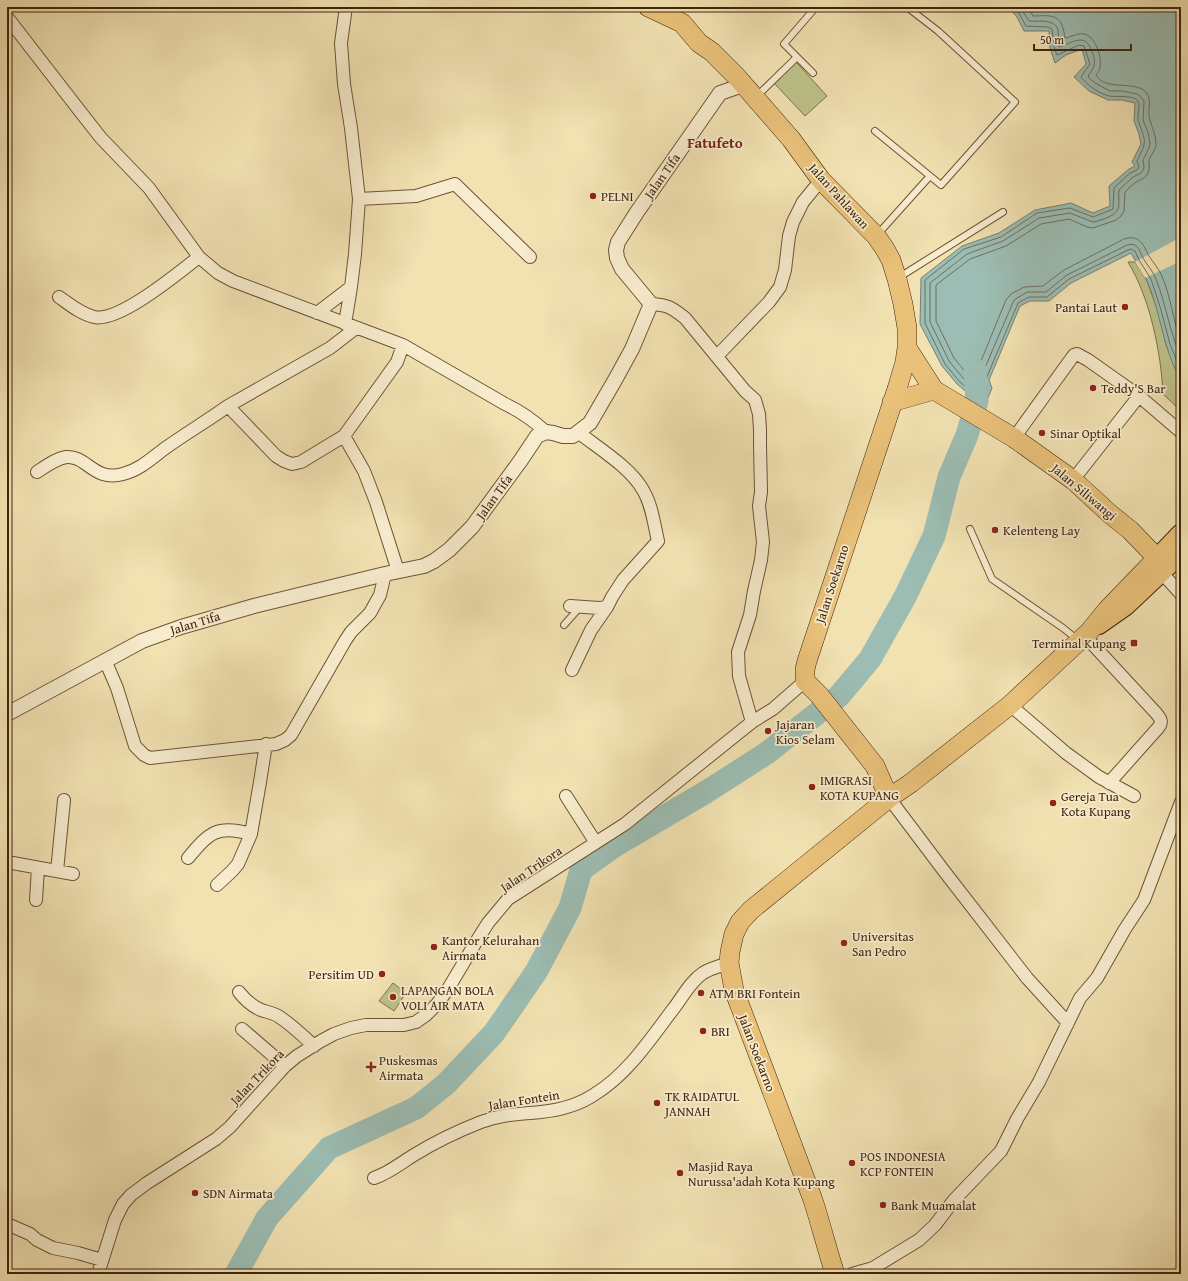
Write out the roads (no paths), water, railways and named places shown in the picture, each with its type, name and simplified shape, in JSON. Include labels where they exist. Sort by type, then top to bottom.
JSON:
[{"type":"highway","name":"Jalan Pahlawan","points":[[648,7],[682,23],[699,43],[712,52],[792,140],[821,180],[876,236],[891,260],[897,279],[907,328],[907,348]]},
{"type":"highway","points":[[892,402],[934,390],[907,348]]},
{"type":"highway","name":"Jalan Soekarno","points":[[805,681],[807,660],[901,374],[907,348]]},
{"type":"highway","name":"Jalan Siliwangi","points":[[934,390],[990,425],[1014,438],[1073,480],[1130,530],[1159,566]]},
{"type":"highway","name":"Jalan Soekarno","points":[[836,1274],[813,1200],[734,990],[729,963],[734,934],[740,922],[751,910],[889,798],[1010,705],[1084,636],[1107,610],[1159,566]]},
{"type":"highway","points":[[805,681],[819,695],[875,766],[889,798]]},
{"type":"main road","points":[[1159,566],[1181,533]]},
{"type":"main road","points":[[1159,566],[1181,554]]},
{"type":"street","points":[[37,472],[51,462],[66,457],[80,460],[104,475],[110,476],[133,471],[146,464],[163,450],[228,406],[330,348],[350,326],[359,199],[351,128],[344,84],[341,43],[346,7]]},
{"type":"street","points":[[7,17],[101,138],[149,188],[199,257],[218,273],[232,281],[403,345],[529,417],[546,432],[570,437],[590,423],[632,349],[651,304],[665,305],[685,318],[745,391],[756,400],[759,414],[761,492],[759,506],[763,542],[750,615],[738,652],[739,676],[752,722]]},
{"type":"street","name":"Jalan Tifa","points":[[651,304],[622,269],[616,250],[618,242],[637,212],[720,93],[749,92]]},
{"type":"street","points":[[717,356],[769,302],[780,287],[785,270],[792,222],[803,202],[821,180]]},
{"type":"street","points":[[359,199],[416,196],[455,184],[530,257]]},
{"type":"street","points":[[59,297],[87,314],[95,317],[111,316],[163,285],[199,257]]},
{"type":"street","points":[[316,313],[352,287]]},
{"type":"street","points":[[228,406],[276,456],[292,464],[302,462],[344,436],[397,362],[403,345]]},
{"type":"street","points":[[1014,438],[1074,355],[1080,355],[1088,360],[1139,396],[1181,432]]},
{"type":"street","points":[[1073,480],[1139,396]]},
{"type":"street","name":"Jalan Tifa","points":[[7,714],[142,641],[181,627],[254,606],[424,566],[434,561],[449,550],[472,527],[537,436],[546,432]]},
{"type":"street","points":[[572,670],[591,630],[608,607],[612,597],[623,580],[658,541],[648,503],[643,490],[636,479],[614,459],[578,432]]},
{"type":"street","points":[[105,660],[117,688],[135,746],[144,755],[150,758],[276,744],[285,740],[291,735],[345,641],[351,632],[370,613],[391,573],[376,502],[364,471],[344,436]]},
{"type":"street","points":[[1159,566],[1181,594]]},
{"type":"street","points":[[575,607],[608,607]]},
{"type":"street","points":[[1084,636],[1162,721],[1158,728],[1109,783]]},
{"type":"street","name":"Jalan Trikora","points":[[98,1274],[115,1220],[123,1204],[131,1195],[147,1183],[203,1148],[230,1127],[285,1066],[297,1056],[334,1034],[351,1028],[366,1025],[404,1025],[416,1022],[426,1015],[437,1004],[448,989],[488,923],[508,899],[625,824],[752,722],[773,709],[805,681]]},
{"type":"street","points":[[1010,705],[1066,753],[1109,783],[1134,796]]},
{"type":"street","points":[[217,885],[238,864],[251,834],[266,744]]},
{"type":"street","points":[[566,796],[596,843]]},
{"type":"street","points":[[889,798],[1027,978],[1068,1023]]},
{"type":"street","points":[[57,872],[64,800]]},
{"type":"street","points":[[852,1274],[873,1268],[918,1240],[935,1225],[954,1200],[1001,1151],[1017,1119],[1039,1082],[1080,998],[1097,978],[1124,929],[1144,900],[1181,802]]},
{"type":"street","points":[[188,858],[215,832],[237,830],[251,834]]},
{"type":"street","points":[[7,862],[73,874]]},
{"type":"street","points":[[36,900],[38,868]]},
{"type":"street","name":"Jalan Fontein","points":[[374,1178],[387,1173],[439,1141],[482,1121],[498,1116],[517,1113],[560,1109],[578,1103],[595,1094],[614,1080],[645,1046],[695,980],[712,969],[729,963]]},
{"type":"street","points":[[240,992],[245,1000],[253,1006],[278,1016],[314,1046]]},
{"type":"street","points":[[242,1030],[285,1066]]},
{"type":"street","points":[[7,1224],[30,1234],[37,1240],[53,1248],[102,1260]]},
{"type":"lane","points":[[813,73],[784,44],[816,7]]},
{"type":"lane","points":[[875,131],[941,185],[1015,102],[938,30],[908,7]]},
{"type":"lane","points":[[749,92],[796,57]]},
{"type":"lane","points":[[876,236],[930,176]]},
{"type":"lane","points":[[897,279],[1003,212]]},
{"type":"lane","points":[[970,529],[992,580],[1063,628],[1084,636]]},
{"type":"lane","points":[[564,625],[575,607]]},
{"type":"water","points":[[1008,7],[1181,7],[1181,380],[1170,357],[1148,283],[1131,253],[1071,283],[1049,301],[1030,301],[1020,306],[989,380],[992,388],[985,405],[977,401],[957,384],[942,366],[920,324],[921,278],[962,246],[999,233],[1035,210],[1071,203],[1093,213],[1110,206],[1109,186],[1129,169],[1135,166],[1132,162],[1141,144],[1134,121],[1135,103],[1121,100],[1108,100],[1089,91],[1074,77],[1086,64],[1082,49],[1066,55],[1055,63],[1050,48],[1049,31],[1024,31],[1017,17]]},
{"type":"waterway","points":[[236,1274],[267,1218],[329,1148],[416,1108],[446,1084],[494,1033],[536,972],[570,908],[581,870],[616,845],[706,792],[767,753],[839,696],[870,659],[905,597],[934,536],[949,477],[967,435],[977,401],[975,370]]},
{"type":"place","name":"PELNI","points":[[593,196]]},
{"type":"place","name":"Pantai Laut","points":[[1125,307]]},
{"type":"place","name":"Teddy'S Bar","points":[[1093,388]]},
{"type":"place","name":"Sinar Optikal","points":[[1042,433]]},
{"type":"place","name":"Kelenteng Lay","points":[[995,530]]},
{"type":"place","name":"Terminal Kupang","points":[[1134,643]]},
{"type":"place","name":"Jajaran Kios Selam","points":[[768,731]]},
{"type":"place","name":"IMIGRASI KOTA KUPANG","points":[[812,787]]},
{"type":"place","name":"Gereja Tua Kota Kupang","points":[[1053,803]]},
{"type":"place","name":"Universitas San Pedro","points":[[844,943]]},
{"type":"place","name":"Kantor Kelurahan Airmata","points":[[434,947]]},
{"type":"place","name":"Persitim UD","points":[[382,974]]},
{"type":"place","name":"ATM BRI Fontein","points":[[701,993]]},
{"type":"place","name":"LAPANGAN BOLA VOLI AIR MATA","points":[[393,997]]},
{"type":"place","name":"BRI","points":[[703,1031]]},
{"type":"place","name":"Puskesmas Airmata","points":[[371,1067]]},
{"type":"place","name":"TK RAIDATUL JANNAH","points":[[657,1103]]},
{"type":"place","name":"POS INDONESIA KCP FONTEIN","points":[[852,1163]]},
{"type":"place","name":"Masjid Raya Nurussa'adah Kota Kupang","points":[[680,1173]]},
{"type":"place","name":"SDN Airmata","points":[[195,1193]]},
{"type":"place","name":"Bank Muamalat","points":[[883,1205]]},
{"type":"district","name":"Fatufeto","points":[[715,142]]}]
